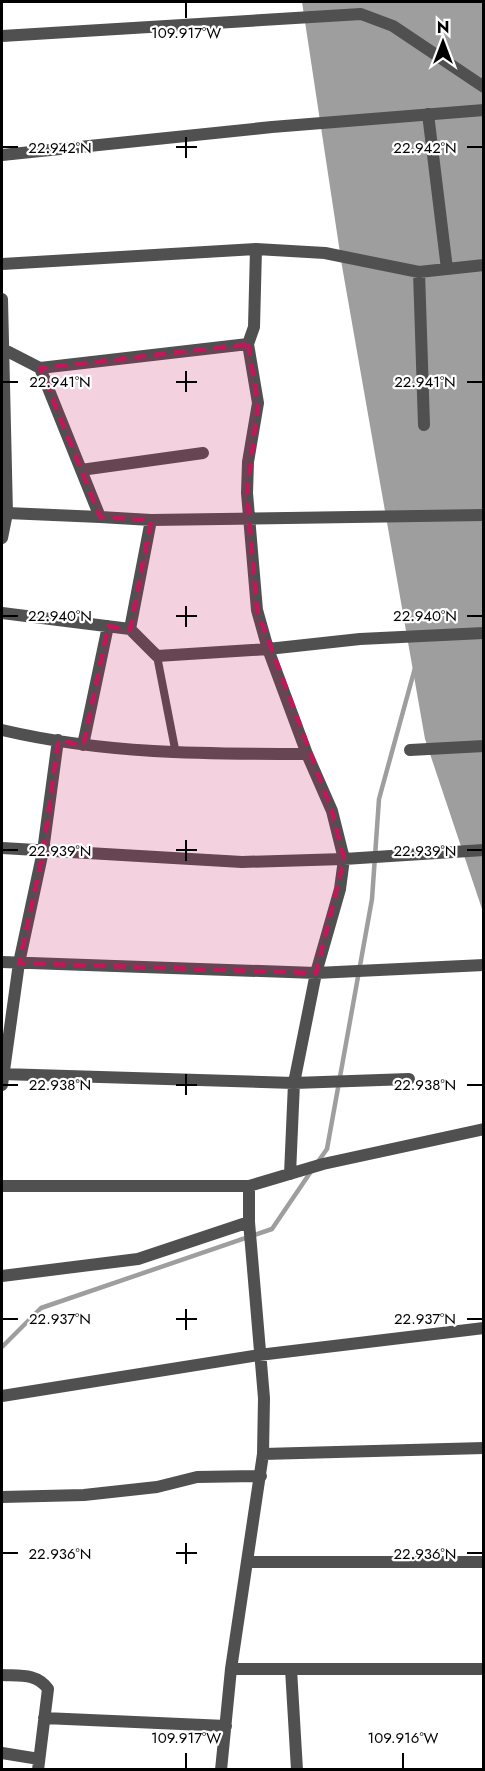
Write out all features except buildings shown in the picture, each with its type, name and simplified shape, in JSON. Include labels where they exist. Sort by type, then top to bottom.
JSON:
[{"type":"street","points":[[2,36],[361,14],[393,27],[483,87]]},
{"type":"street","points":[[2,155],[272,127],[483,110]]},
{"type":"street","points":[[428,114],[447,268]]},
{"type":"street","points":[[2,264],[256,249],[325,253],[419,272],[483,265]]},
{"type":"street","points":[[256,249],[254,327],[248,345],[258,403],[248,462],[257,610],[268,649],[307,754],[332,811],[344,859],[340,889],[316,973],[294,1083],[290,1174]]},
{"type":"street","points":[[419,272],[424,425]]},
{"type":"street","points":[[2,299],[7,513],[2,538]]},
{"type":"street","points":[[3,349],[40,368],[248,345]]},
{"type":"street","points":[[40,368],[100,517]]},
{"type":"street","points":[[81,470],[203,453]]},
{"type":"street","points":[[7,513],[151,520],[483,515]]},
{"type":"street","points":[[130,629],[151,520]]},
{"type":"street","points":[[2,613],[130,629],[157,656],[268,649],[360,639],[483,633]]},
{"type":"street","points":[[83,745],[108,626]]},
{"type":"street","points":[[2,730],[83,745],[177,754],[307,754]]},
{"type":"street","points":[[2,1085],[19,963],[43,851],[58,740]]},
{"type":"street","points":[[410,750],[483,746]]},
{"type":"street","points":[[2,848],[242,862],[344,859],[483,850]]},
{"type":"street","points":[[2,962],[316,973],[483,965]]},
{"type":"street","points":[[2,1074],[294,1083],[409,1079]]},
{"type":"street","points":[[2,1186],[249,1186],[290,1174],[483,1129]]},
{"type":"street","points":[[221,1770],[231,1669],[249,1562],[263,1454],[264,1398],[249,1222],[249,1186]]},
{"type":"street","points":[[2,1276],[138,1259],[249,1222]]},
{"type":"street","points":[[2,1396],[259,1355],[483,1328]]},
{"type":"street","points":[[263,1454],[483,1448]]},
{"type":"street","points":[[2,1497],[84,1495],[157,1487],[197,1477],[261,1476]]},
{"type":"street","points":[[249,1562],[483,1562]]},
{"type":"street","points":[[231,1669],[483,1669]]},
{"type":"street","points":[[291,1669],[297,1770]]},
{"type":"street","points":[[2,1675],[33,1677],[43,1681],[48,1689],[38,1764],[2,1753]]},
{"type":"street","points":[[44,1718],[226,1726]]},
{"type":"lane","points":[[157,656],[177,754]]},
{"type":"highlighted area","points":[[248,344],[258,403],[247,493],[257,610],[332,811],[344,859],[316,973],[19,963],[43,851],[58,740],[83,745],[108,626],[130,629],[151,520],[100,517],[40,368]]},
{"type":"shaded area","points":[[302,2],[483,2],[483,912],[425,739],[342,266]]},
{"type":"waterway","points":[[317,1163],[327,1149],[372,899],[379,799],[415,668]]},
{"type":"waterway","points":[[2,1347],[41,1308],[272,1229],[312,1170]]}]
